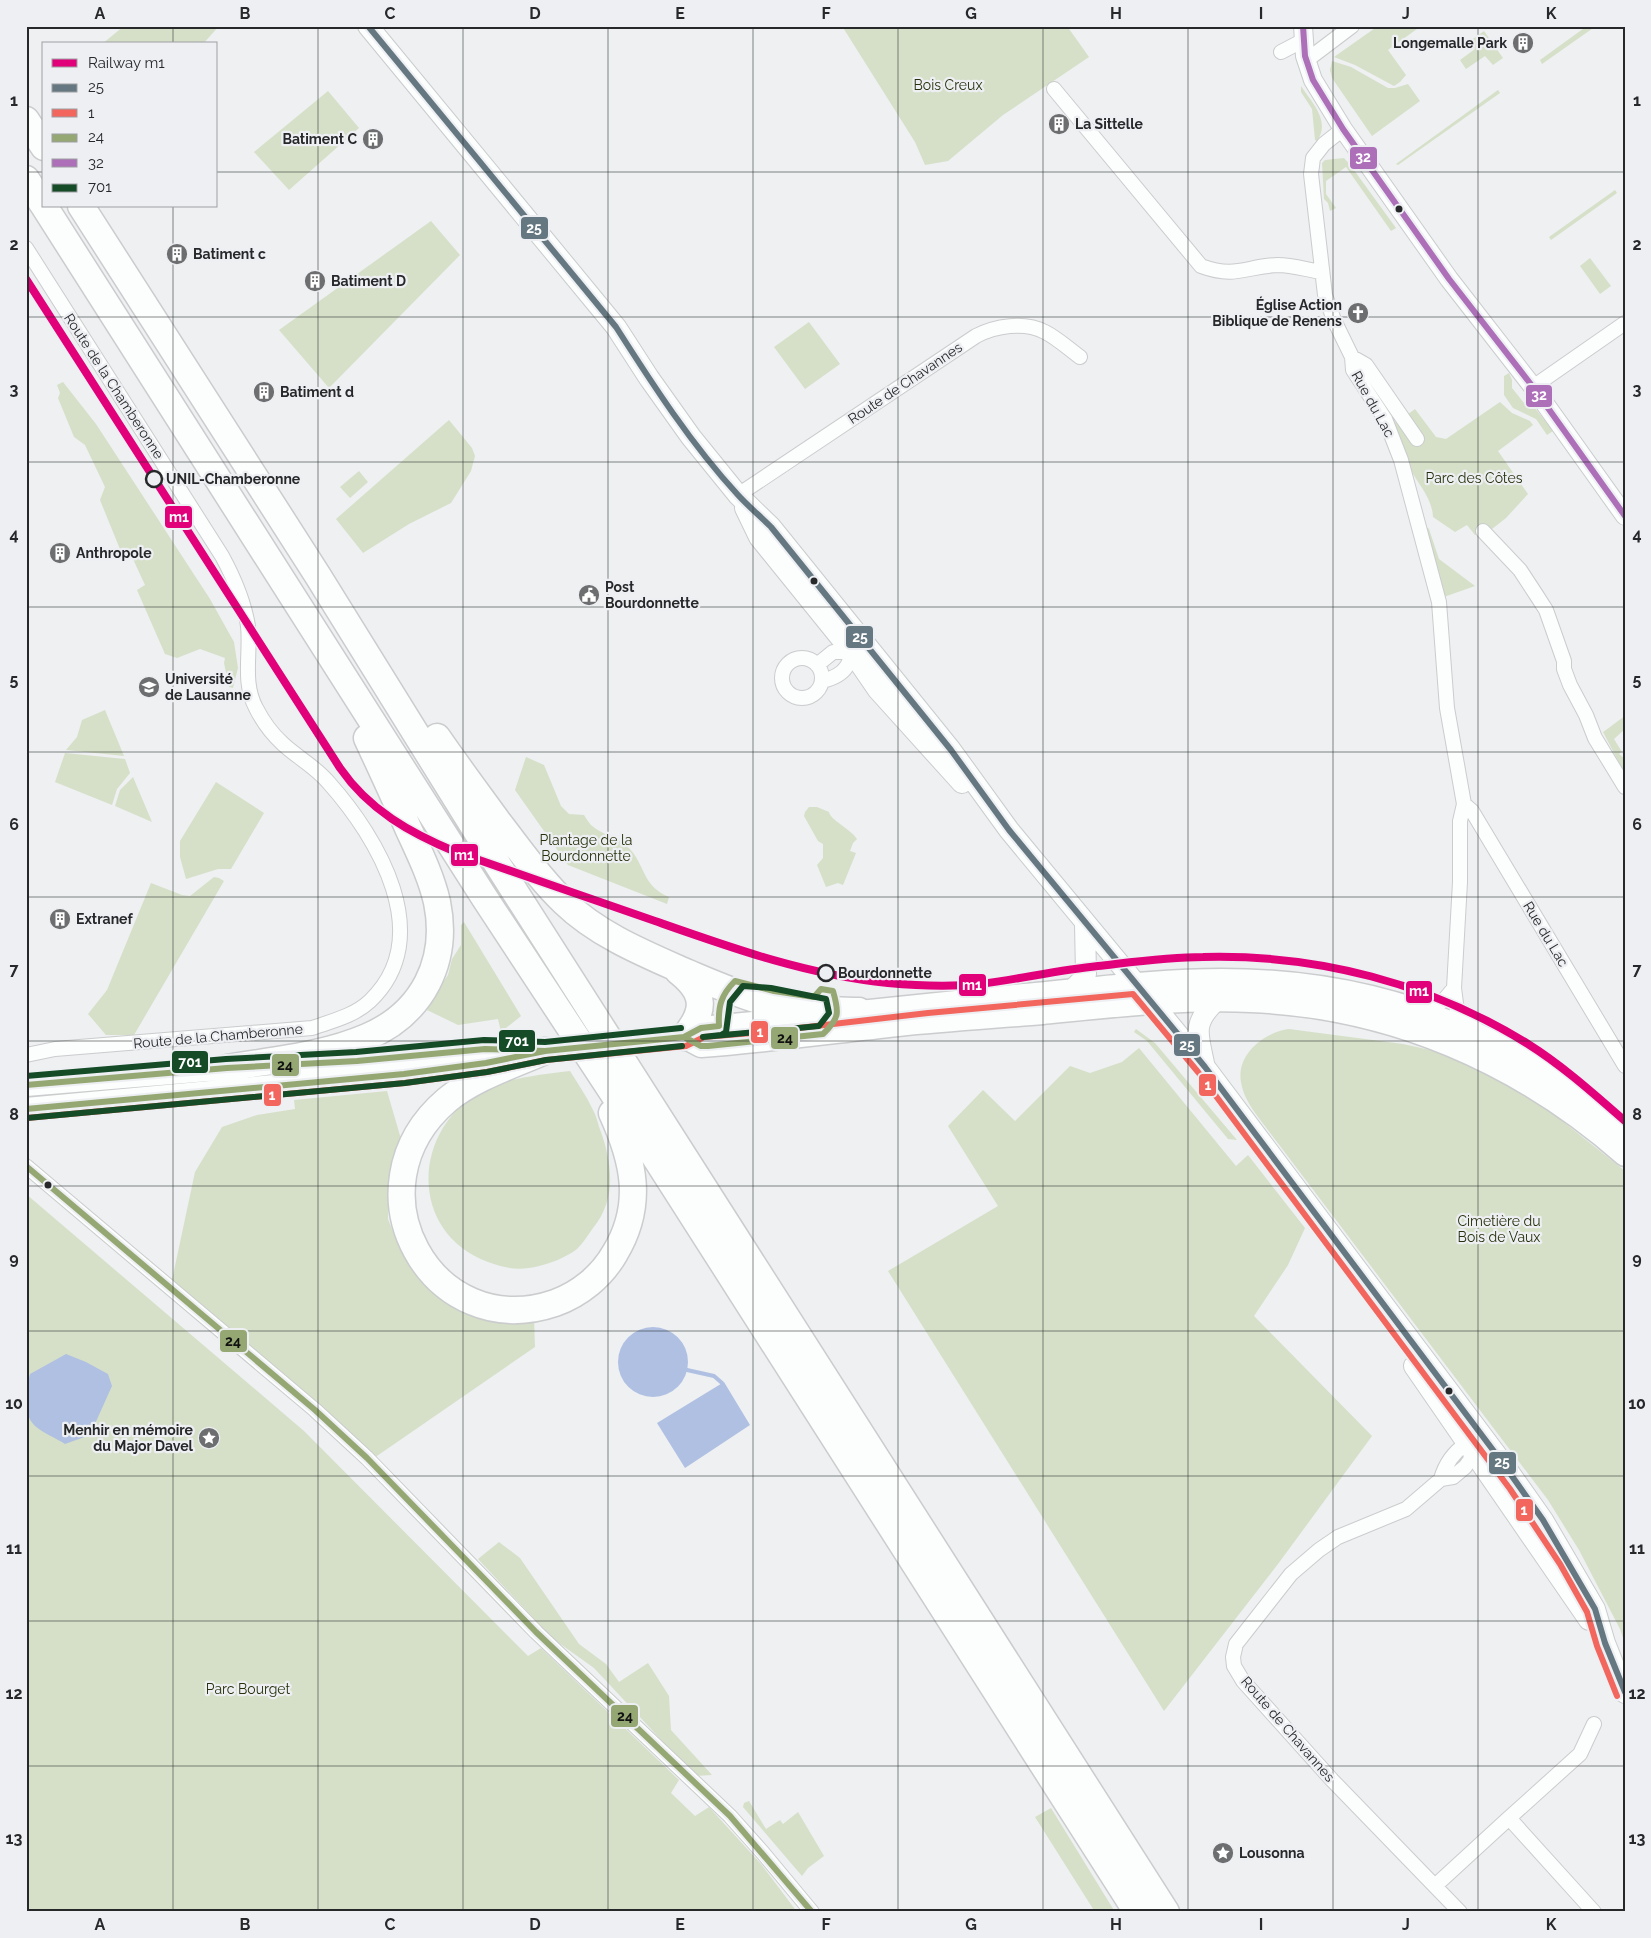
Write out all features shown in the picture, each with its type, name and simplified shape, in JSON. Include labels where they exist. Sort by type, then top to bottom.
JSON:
[{"type":"highway","points":[[26,120],[42,144]]},
{"type":"highway","points":[[26,179],[42,203]]},
{"type":"highway","points":[[45,208],[1137,1912]]},
{"type":"highway","points":[[82,208],[318,576],[485,845],[1166,1912]]},
{"type":"highway","points":[[318,576],[531,866],[565,903],[587,921],[610,936],[669,964],[726,989],[770,1004],[798,1008],[859,1011]]},
{"type":"highway","points":[[227,1068],[334,1048],[366,1038],[383,1029],[405,1013],[421,995],[432,975],[439,952],[439,917],[430,878],[325,646]]},
{"type":"highway","points":[[669,964],[691,981],[697,989],[700,1000],[695,1024],[684,1038]]},
{"type":"highway","points":[[545,1051],[471,1084],[448,1099],[419,1130],[409,1150],[403,1169],[400,1191],[402,1215],[419,1255],[433,1273],[451,1289],[471,1300],[493,1307],[517,1310],[537,1308],[558,1302],[580,1291],[607,1266],[618,1248],[630,1216],[634,1189],[630,1161],[614,1118],[574,1036]]},
{"type":"main road","points":[[368,26],[616,327],[691,437],[738,495],[771,527],[844,617],[858,647],[950,750],[1009,830],[1205,1067],[1387,1310],[1426,1374],[1466,1453],[1485,1471],[1605,1643]]},
{"type":"main road","points":[[1071,991],[1086,974],[1086,924]]},
{"type":"main road","points":[[26,1109],[404,1074],[486,1063],[545,1051],[684,1038],[701,1028],[839,1015],[859,1011],[1208,980],[1271,982],[1325,987],[1372,997],[1430,1015],[1515,1054],[1552,1078],[1625,1134]]},
{"type":"main road","points":[[684,1038],[701,1046],[899,1025],[1153,1004],[1216,1001],[1295,1004],[1341,1012],[1426,1035],[1470,1052],[1537,1088],[1625,1155]]},
{"type":"main road","points":[[1205,1067],[1197,1030],[1202,1016],[1216,1001]]},
{"type":"main road","points":[[26,1086],[227,1068],[357,1061],[485,1049],[545,1051]]},
{"type":"main road","points":[[1426,1374],[1517,1484],[1567,1559],[1595,1609],[1605,1643],[1625,1693]]},
{"type":"street","points":[[1352,26],[1305,46],[1314,80],[1343,129],[1449,279],[1533,387],[1625,516]]},
{"type":"street","points":[[1054,89],[1200,266],[1223,272],[1241,272],[1279,265],[1322,272]]},
{"type":"street","name":"Rue du Lac","points":[[1343,129],[1324,144],[1313,158],[1311,174],[1325,296],[1334,320],[1352,356],[1353,370],[1379,410],[1392,438],[1411,491],[1439,602],[1447,708],[1464,804],[1460,821],[1460,882],[1454,988],[1457,1011],[1462,1019],[1537,1060],[1552,1078]]},
{"type":"street","name":"Route de la Chamberonne","points":[[26,248],[229,569],[240,592],[248,626],[248,685],[253,702],[264,723],[272,733],[283,745],[328,781],[360,821],[381,856],[394,894],[400,920],[400,942],[391,971],[370,1001],[349,1015],[312,1028],[54,1049],[26,1056]]},
{"type":"street","points":[[1533,387],[1625,323]]},
{"type":"street","name":"Route de Chavannes","points":[[738,495],[989,329],[1015,325],[1044,331],[1080,358]]},
{"type":"street","points":[[1352,356],[1366,365],[1417,439]]},
{"type":"street","points":[[1483,531],[1520,570],[1546,610],[1564,661],[1564,669],[1570,685],[1586,715],[1595,738],[1625,787]]},
{"type":"street","points":[[817,665],[833,652],[858,647]]},
{"type":"street","points":[[822,681],[832,679],[846,668],[858,647]]},
{"type":"street","points":[[798,658],[808,658],[817,665],[821,672],[822,681],[819,689],[813,695],[803,698],[795,697],[788,693],[783,684],[782,676],[787,664],[798,658]]},
{"type":"street","name":"Rue du Lac","points":[[1464,804],[1472,811],[1625,1066]]},
{"type":"street","points":[[1372,997],[1387,994],[1397,995],[1429,1006],[1436,1006],[1454,988]]},
{"type":"street","points":[[26,1166],[315,1410],[366,1458],[536,1632],[730,1816],[763,1852],[812,1912]]},
{"type":"street","points":[[1466,1453],[1484,1451],[1544,1538],[1567,1559]]},
{"type":"street","name":"Route de Chavannes","points":[[1460,1912],[1436,1884],[1358,1808],[1244,1681],[1234,1666],[1233,1657],[1236,1644],[1291,1574],[1304,1562],[1338,1537],[1406,1509],[1441,1479],[1453,1477],[1466,1453]]},
{"type":"street","points":[[1436,1884],[1580,1754],[1594,1724]]},
{"type":"street","points":[[1509,1818],[1594,1912]]},
{"type":"green space","points":[[124,26],[219,26],[205,42],[104,42]]},
{"type":"green space","name":"Bois Creux","points":[[842,26],[1067,26],[1089,57],[1003,115],[948,161],[925,165],[915,142]]},
{"type":"green space","points":[[1378,26],[1421,26],[1388,50],[1406,75],[1394,86],[1355,65],[1334,57]]},
{"type":"green space","points":[[1587,26],[1596,26],[1542,64],[1540,60]]},
{"type":"green space","points":[[1484,31],[1503,58],[1493,65],[1485,56],[1466,69],[1460,60],[1475,49],[1470,41]]},
{"type":"green space","points":[[1332,61],[1351,67],[1388,88],[1408,84],[1420,101],[1372,136],[1332,78],[1330,70]]},
{"type":"green space","points":[[1301,86],[1315,106],[1321,119],[1321,134],[1317,141],[1315,140],[1312,109],[1301,92]]},
{"type":"green space","points":[[1498,90],[1500,93],[1398,165],[1396,164]]},
{"type":"green space","points":[[328,91],[359,128],[289,190],[254,152]]},
{"type":"green space","points":[[1344,158],[1396,228],[1391,231],[1346,167],[1326,181],[1326,194],[1336,208],[1330,211],[1328,203],[1324,199],[1322,163],[1325,160]]},
{"type":"green space","points":[[1615,190],[1617,193],[1551,240],[1549,237]]},
{"type":"green space","points":[[431,221],[460,255],[329,388],[279,330]]},
{"type":"green space","points":[[1590,258],[1611,286],[1600,294],[1580,266]]},
{"type":"green space","points":[[809,322],[840,364],[805,389],[774,347]]},
{"type":"green space","points":[[1509,373],[1512,380],[1512,388],[1524,403],[1534,407],[1553,431],[1547,435],[1536,419],[1513,408],[1504,395],[1504,376]]},
{"type":"green space","points":[[63,382],[96,424],[210,599],[234,642],[238,668],[233,688],[229,687],[224,663],[225,658],[200,649],[177,658],[165,654],[137,590],[145,585],[132,557],[124,559],[100,500],[105,487],[85,445],[74,437],[58,398],[60,393],[57,385]]},
{"type":"green space","name":"Parc des Côtes","points":[[1500,402],[1512,413],[1530,421],[1533,425],[1498,451],[1528,494],[1506,518],[1492,529],[1475,535],[1467,525],[1455,532],[1433,517],[1430,503],[1407,462],[1391,416],[1396,423],[1415,409],[1436,437],[1446,439]]},
{"type":"green space","points":[[449,420],[472,448],[475,456],[471,471],[451,503],[409,524],[363,553],[336,519]]},
{"type":"green space","points":[[359,471],[368,482],[350,498],[340,487]]},
{"type":"green space","points":[[1422,523],[1429,529],[1439,559],[1475,586],[1441,598]]},
{"type":"green space","points":[[105,710],[124,756],[66,750],[77,737],[82,720]]},
{"type":"green space","points":[[1625,716],[1625,729],[1614,739],[1622,752],[1619,754],[1625,759],[1625,774],[1603,732]]},
{"type":"green space","points":[[65,753],[125,759],[130,773],[117,789],[112,805],[55,782]]},
{"type":"green space","name":"Plantage de la Bourdonnette","points":[[526,757],[544,765],[561,806],[569,814],[584,815],[590,824],[599,831],[619,840],[628,847],[634,854],[648,881],[653,887],[669,897],[667,904],[568,865],[515,790]]},
{"type":"green space","points":[[133,777],[152,822],[115,806],[120,790]]},
{"type":"green space","points":[[216,782],[264,813],[231,869],[218,869],[186,879],[180,857],[180,841]]},
{"type":"green space","points":[[809,807],[817,807],[829,812],[833,818],[857,839],[850,851],[856,853],[843,885],[838,883],[826,887],[817,865],[823,858],[823,844],[818,841],[804,816]]},
{"type":"green space","points":[[214,877],[224,881],[134,1035],[106,1035],[88,1014],[107,990],[151,883],[182,895],[190,896]]},
{"type":"green space","points":[[464,922],[521,1016],[501,1032],[498,1019],[458,1025],[427,1010],[448,975],[452,959],[461,945],[461,925]]},
{"type":"green space","points":[[1136,1029],[1155,1043],[1237,1140],[1228,1139],[1147,1041],[1134,1032]]},
{"type":"green space","name":"Cimetière du Bois de Vaux","points":[[1289,1029],[1403,1044],[1444,1053],[1490,1075],[1546,1108],[1625,1171],[1625,1644],[1620,1629],[1579,1550],[1548,1500],[1247,1100],[1241,1082],[1243,1062],[1254,1046],[1262,1040],[1280,1031]]},
{"type":"green space","points":[[1139,1048],[1236,1166],[1248,1155],[1305,1228],[1288,1265],[1254,1316],[1372,1436],[1278,1564],[1164,1711],[888,1271],[998,1206],[948,1126],[983,1090],[1015,1121],[1070,1066],[1090,1073],[1122,1062]]},
{"type":"green space","points":[[570,1071],[594,1113],[608,1156],[610,1169],[609,1193],[601,1217],[577,1249],[564,1257],[544,1265],[520,1269],[507,1268],[488,1262],[461,1247],[443,1227],[432,1204],[429,1178],[432,1152],[444,1127],[461,1106],[486,1089],[516,1079]]},
{"type":"green space","points":[[387,1091],[401,1139],[388,1193],[388,1219],[400,1249],[417,1277],[448,1301],[534,1318],[535,1347],[374,1458],[172,1280],[195,1172],[222,1127],[257,1115],[295,1109],[294,1100]]},
{"type":"green space","name":"Parc Bourget","points":[[26,1194],[304,1431],[528,1656],[541,1648],[679,1780],[671,1793],[695,1816],[709,1807],[761,1864],[797,1912],[26,1912]]},
{"type":"green space","points":[[499,1542],[520,1558],[579,1644],[606,1664],[619,1682],[648,1663],[669,1696],[671,1730],[712,1775],[695,1776],[594,1668],[552,1638],[478,1559]]},
{"type":"green space","points":[[749,1801],[766,1829],[780,1820],[783,1824],[798,1812],[824,1856],[808,1868],[802,1876],[743,1807],[744,1803]]},
{"type":"green space","points":[[1051,1808],[1115,1912],[1095,1912],[1035,1817]]},
{"type":"water","points":[[653,1327],[666,1330],[678,1337],[685,1349],[688,1362],[685,1375],[678,1387],[666,1394],[653,1397],[640,1394],[628,1387],[621,1375],[618,1362],[621,1349],[628,1337],[640,1330]]},
{"type":"water","points":[[66,1354],[108,1374],[112,1386],[90,1435],[65,1444],[35,1426],[28,1414],[26,1401],[30,1374]]},
{"type":"water","points":[[724,1382],[750,1425],[685,1468],[657,1423]]},
{"type":"waterway","points":[[687,1370],[714,1376],[722,1383]]},
{"type":"rail line","name":"m1","points":[[26,279],[340,768],[351,783],[377,808],[423,837],[456,852],[741,950],[799,967],[858,979],[911,985],[969,985],[1083,968],[1164,959],[1203,957],[1246,957],[1288,961],[1372,976],[1452,1004],[1528,1044],[1578,1081],[1625,1121]]},
{"type":"transit line","name":"25","points":[[368,26],[616,327],[658,392],[704,455],[738,495],[771,527],[951,750],[1009,830],[1205,1067],[1502,1462],[1543,1520],[1595,1609],[1605,1643],[1625,1692]]},
{"type":"transit line","name":"32","points":[[1303,26],[1305,56],[1313,80],[1343,129],[1449,279],[1533,387],[1625,516]]},
{"type":"transit line","name":"24","points":[[735,981],[774,991],[814,997],[821,989],[833,991],[837,1014],[833,1023],[823,1034],[708,1046],[701,1046],[684,1037],[701,1028],[719,1026],[721,1001],[726,991],[735,981]]},
{"type":"transit line","name":"701","points":[[743,986],[771,988],[826,999],[829,1013],[819,1026],[703,1037],[721,1035],[726,1032],[730,1002],[743,986]]},
{"type":"transit line","name":"1","points":[[27,1118],[405,1083],[487,1072],[546,1060],[686,1046],[704,1037],[928,1013],[1133,994],[1198,1072],[1510,1489],[1560,1564],[1587,1612],[1597,1646],[1617,1696]]},
{"type":"transit line","name":"701","points":[[26,1076],[226,1059],[356,1052],[484,1040],[545,1042],[681,1028]]},
{"type":"transit line","name":"24","points":[[545,1051],[684,1037]]},
{"type":"transit line","name":"701","points":[[27,1118],[405,1083],[487,1072],[546,1060],[682,1046]]},
{"type":"transit line","name":"24","points":[[26,1085],[227,1068],[357,1061],[485,1049],[545,1051]]},
{"type":"transit line","name":"24","points":[[26,1109],[404,1074],[486,1063],[545,1051]]},
{"type":"transit line","name":"24","points":[[26,1166],[315,1410],[367,1458],[536,1632],[730,1816],[812,1912]]},
{"type":"place","name":"Longemalle Park","points":[[1523,43]]},
{"type":"place","name":"La Sittelle","points":[[1059,124]]},
{"type":"place","name":"Batiment C","points":[[373,139]]},
{"type":"place","name":"Batiment c","points":[[177,254]]},
{"type":"place","name":"Batiment D","points":[[315,281]]},
{"type":"place","name":"Église Action Biblique de Renens","points":[[1358,313]]},
{"type":"place","name":"Batiment d","points":[[264,392]]},
{"type":"place","name":"UNIL-Chamberonne","points":[[154,479]]},
{"type":"place","name":"Anthropole","points":[[60,553]]},
{"type":"place","name":"Post Bourdonnette","points":[[589,595]]},
{"type":"place","name":"Université de Lausanne","points":[[149,687]]},
{"type":"place","name":"Extranef","points":[[60,919]]},
{"type":"place","name":"Bourdonnette","points":[[826,973]]},
{"type":"place","name":"Menhir en mémoire du Major Davel","points":[[209,1438]]},
{"type":"place","name":"Lousonna","points":[[1223,1853]]}]
